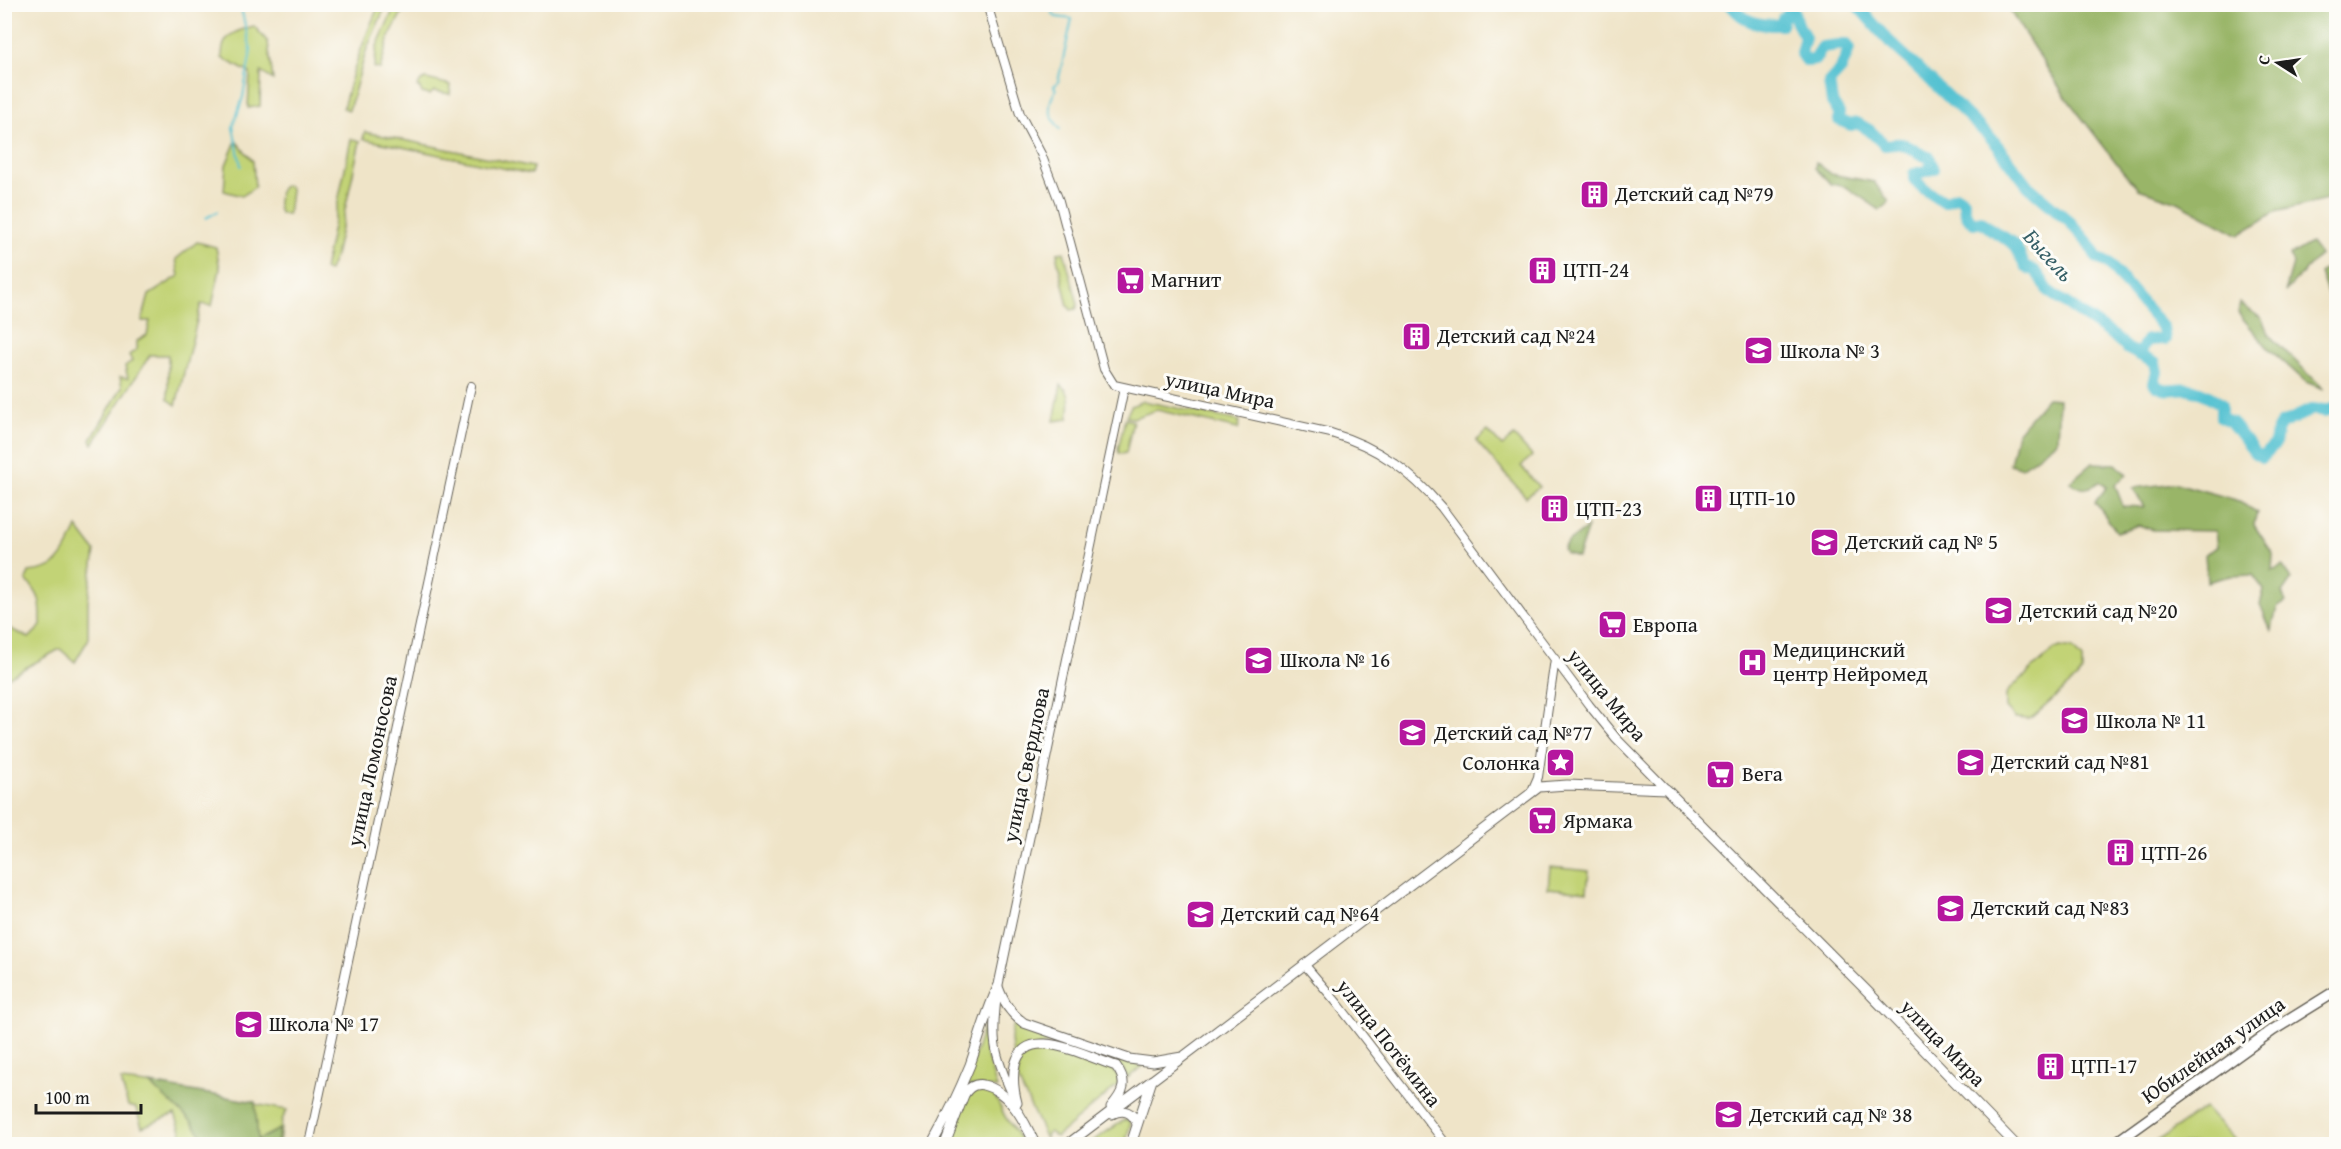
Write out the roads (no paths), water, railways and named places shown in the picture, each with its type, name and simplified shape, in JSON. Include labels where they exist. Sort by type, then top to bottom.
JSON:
[{"type":"main road","points":[[1068,1144],[1539,788],[1548,785],[1567,785],[1666,789]]},
{"type":"main road","name":"улица Мира","points":[[1666,789],[2015,1144]]},
{"type":"main road","points":[[998,987],[1012,1015],[1024,1023],[1129,1059],[1153,1062],[1184,1056]]},
{"type":"main road","points":[[932,1144],[948,1116],[970,1064],[988,1007],[998,987]]},
{"type":"main road","name":"Юбилейная улица","points":[[2114,1144],[2264,1036],[2337,991]]},
{"type":"main road","points":[[1017,1103],[1012,1080],[1017,1058],[1036,1044],[1053,1045],[1116,1066],[1123,1075],[1124,1086],[1120,1095],[1099,1121]]},
{"type":"main road","points":[[1131,1144],[1152,1080]]},
{"type":"main road","points":[[945,1144],[964,1095],[967,1090],[977,1085],[989,1087],[1003,1094],[1026,1126]]},
{"type":"main road","points":[[1099,1121],[1118,1111],[1125,1111],[1135,1117],[1137,1124]]},
{"type":"main road","name":"улица Свердлова","points":[[1026,1126],[1035,1144]]},
{"type":"street","name":"улица Мира","points":[[987,4],[1020,114],[1041,154],[1059,201],[1104,369],[1114,386],[1331,433],[1357,442],[1392,460],[1422,485],[1442,508],[1611,733],[1666,789]]},
{"type":"street","name":"улица Ломоносова","points":[[309,1144],[471,386]]},
{"type":"street","name":"улица Свердлова","points":[[1026,1126],[995,1051],[994,1027],[998,987],[1124,388]]},
{"type":"street","points":[[1531,793],[1538,777],[1555,659]]},
{"type":"street","name":"улица Потёмина","points":[[1304,964],[1446,1144]]},
{"type":"waterway","points":[[240,4],[251,50],[243,97],[233,127],[241,166]]},
{"type":"waterway","points":[[1057,4],[1052,13],[1056,17],[1072,19],[1058,82],[1054,86],[1056,90],[1050,105],[1053,119],[1060,129]]},
{"type":"waterway","name":"Быгель","points":[[1730,4],[1741,16],[1765,25],[1781,25],[1783,18],[1790,11],[1794,12],[1805,37],[1801,53],[1807,61],[1815,60],[1822,47],[1847,44],[1849,49],[1841,69],[1829,82],[1832,102],[1839,113],[1839,120],[1851,125],[1857,123],[1869,130],[1885,145],[1905,145],[1929,157],[1934,169],[1914,174],[1914,179],[1924,189],[1944,202],[1957,196],[1964,201],[1969,219],[1974,223],[1981,221],[2012,243],[2026,267],[2035,271],[2048,291],[2115,337],[2128,349],[2155,363],[2157,372],[2154,383],[2158,387],[2194,390],[2221,404],[2221,417],[2231,422],[2255,453],[2262,457],[2275,444],[2277,431],[2281,424],[2313,409],[2325,411],[2336,408]]},
{"type":"waterway","name":"Быгель","points":[[1755,4],[1767,4]]},
{"type":"waterway","name":"Быгель","points":[[1856,4],[1886,38],[1994,141],[2028,186],[2071,223],[2090,245],[2097,258],[2108,263],[2163,328],[2165,339],[2147,340],[2139,355]]},
{"type":"waterway","points":[[206,218],[217,212]]},
{"type":"place","name":"Детский сад №79","points":[[1594,194]]},
{"type":"place","name":"ЦТП-24","points":[[1542,270]]},
{"type":"place","name":"Магнит","points":[[1130,280]]},
{"type":"place","name":"Детский сад №24","points":[[1416,336]]},
{"type":"place","name":"Школа № 3","points":[[1759,351]]},
{"type":"place","name":"ЦТП-10","points":[[1708,498]]},
{"type":"place","name":"ЦТП-23","points":[[1555,509]]},
{"type":"place","name":"Детский сад № 5","points":[[1824,542]]},
{"type":"place","name":"Детский сад №20","points":[[1998,611]]},
{"type":"place","name":"Европа","points":[[1612,625]]},
{"type":"place","name":"Школа № 16","points":[[1259,660]]},
{"type":"place","name":"Медицинский центр Нейромед","points":[[1752,662]]},
{"type":"place","name":"Школа № 11","points":[[2075,721]]},
{"type":"place","name":"Детский сад №77","points":[[1413,733]]},
{"type":"place","name":"Детский сад №81","points":[[1970,762]]},
{"type":"place","name":"Солонка","points":[[1561,763]]},
{"type":"place","name":"Вега","points":[[1721,774]]},
{"type":"place","name":"Ярмака","points":[[1542,821]]},
{"type":"place","name":"ЦТП-26","points":[[2120,853]]},
{"type":"place","name":"Детский сад №83","points":[[1950,908]]},
{"type":"place","name":"Детский сад №64","points":[[1200,914]]},
{"type":"place","name":"Школа № 17","points":[[248,1024]]},
{"type":"place","name":"ЦТП-17","points":[[2050,1066]]},
{"type":"place","name":"Детский сад № 38","points":[[1728,1115]]}]
